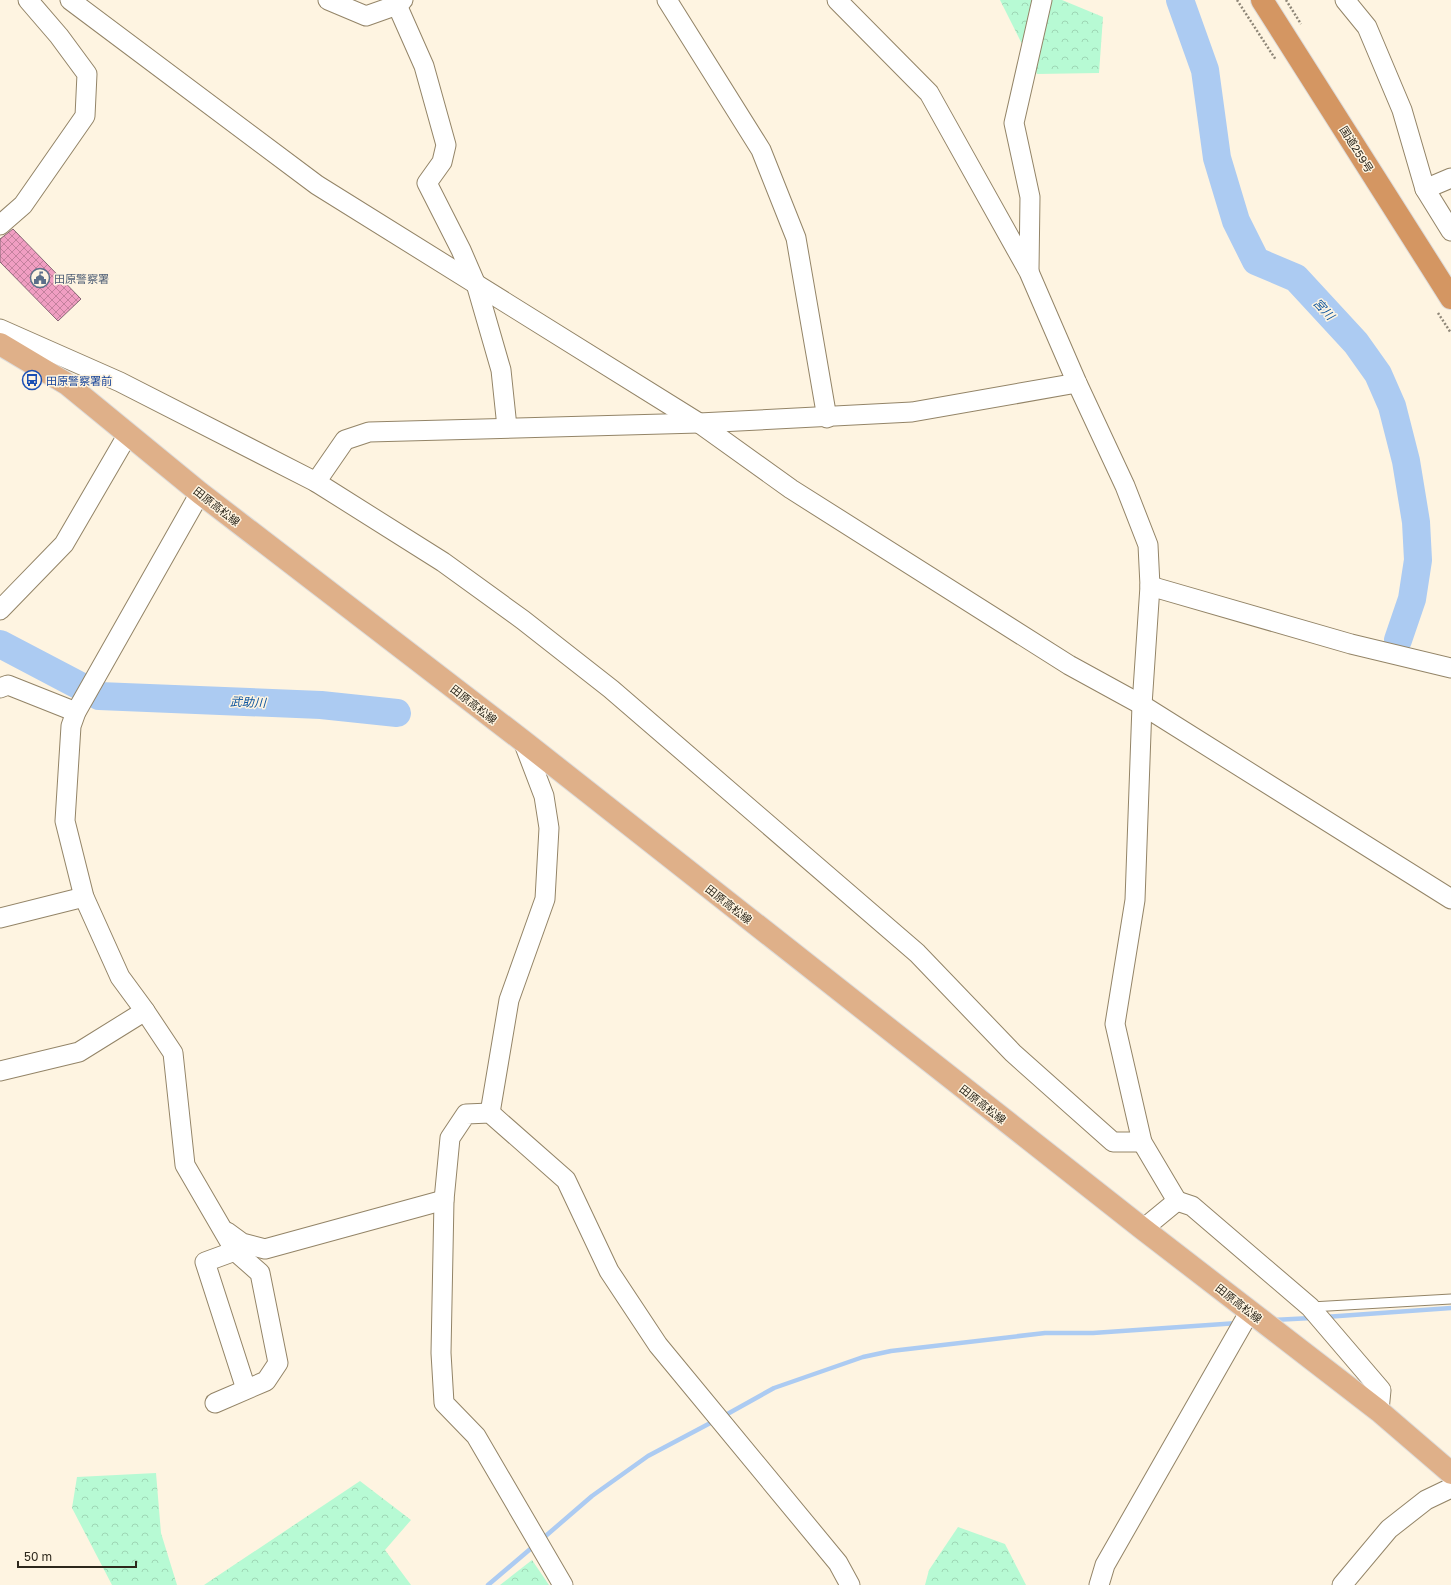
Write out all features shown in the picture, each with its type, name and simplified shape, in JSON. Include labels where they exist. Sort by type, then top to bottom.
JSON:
[{"type":"highway","name":"国道259号","points":[[1262,0],[1451,298]]},
{"type":"main road","name":"田原高松線","points":[[2,338],[67,384],[200,493],[522,742],[1143,1229],[1379,1411],[1451,1473]]},
{"type":"street","points":[[0,225],[23,205],[85,116],[87,74],[59,36],[28,0]]},
{"type":"street","points":[[70,0],[317,185],[477,287],[699,423],[791,489],[1070,665],[1142,705],[1451,899]]},
{"type":"street","points":[[328,0],[366,16],[400,2],[424,66],[446,145],[442,162],[427,183],[461,250],[477,287],[501,370],[507,427]]},
{"type":"street","points":[[667,0],[761,150],[796,238],[828,418]]},
{"type":"street","points":[[837,0],[929,92],[1029,272],[1077,383],[1126,486],[1148,545],[1150,586],[1142,705],[1135,900],[1115,1024],[1142,1142],[1177,1201],[1192,1206],[1310,1307],[1381,1390],[1379,1411]]},
{"type":"street","points":[[1029,272],[1030,197],[1014,123],[1042,0]]},
{"type":"street","points":[[1345,0],[1367,28],[1402,110],[1425,189],[1451,231]]},
{"type":"street","points":[[1425,189],[1451,178]]},
{"type":"street","points":[[2,338],[120,382],[316,482],[442,562],[523,620],[611,689],[917,953],[1013,1053],[1113,1142],[1142,1142]]},
{"type":"street","points":[[316,482],[345,440],[369,432],[828,418],[912,412],[1077,383]]},
{"type":"street","points":[[0,610],[64,544],[128,434]]},
{"type":"street","points":[[200,493],[76,712],[71,726],[65,821],[84,897],[120,977],[173,1053],[185,1165],[235,1251],[260,1273],[278,1363],[266,1381],[215,1403]]},
{"type":"street","points":[[1150,586],[1352,644],[1451,668]]},
{"type":"street","points":[[0,688],[8,686],[76,712]]},
{"type":"street","points":[[490,1113],[508,1000],[545,899],[549,828],[544,796],[522,742]]},
{"type":"street","points":[[0,918],[84,897]]},
{"type":"street","points":[[0,1071],[79,1052],[145,1011]]},
{"type":"street","points":[[563,1585],[476,1436],[444,1403],[441,1353],[444,1200],[450,1138],[466,1114],[490,1113],[566,1180],[608,1271],[658,1345],[838,1563],[850,1585]]},
{"type":"street","points":[[221,1227],[242,1243],[265,1249],[444,1200]]},
{"type":"street","points":[[1143,1229],[1177,1201]]},
{"type":"street","points":[[235,1251],[205,1262],[246,1389]]},
{"type":"street","points":[[1100,1585],[1104,1565],[1250,1311]]},
{"type":"street","points":[[1342,1585],[1389,1529],[1426,1500],[1451,1488]]},
{"type":"lane","points":[[1310,1307],[1451,1299]]},
{"type":"green space","points":[[1000,0],[1062,0],[1103,17],[1099,73],[1037,74]]},
{"type":"green space","points":[[156,1473],[161,1533],[177,1585],[112,1585],[72,1508],[77,1477]]},
{"type":"green space","points":[[360,1481],[411,1520],[385,1550],[411,1585],[204,1585]]},
{"type":"green space","points":[[958,1527],[1005,1544],[1026,1585],[925,1585],[929,1570]]},
{"type":"green space","points":[[532,1560],[549,1585],[500,1585]]},
{"type":"building","points":[[13,229],[81,299],[58,321],[0,262],[0,239]]},
{"type":"waterway","name":"宮川","points":[[1180,0],[1205,70],[1217,158],[1236,221],[1256,261],[1296,278],[1356,343],[1378,374],[1392,406],[1406,461],[1416,522],[1418,560],[1412,599],[1398,640]]},
{"type":"waterway","name":"武助川","points":[[0,644],[82,687]]},
{"type":"waterway","name":"武助川","points":[[99,696],[321,705],[397,713]]},
{"type":"waterway","points":[[1325,1317],[1451,1308]]},
{"type":"waterway","points":[[1273,1320],[1312,1318]]},
{"type":"waterway","points":[[722,1417],[774,1388],[863,1357],[891,1351],[1045,1333],[1093,1333],[1238,1323]]},
{"type":"waterway","points":[[541,1540],[592,1496],[648,1456],[716,1420]]},
{"type":"waterway","points":[[488,1585],[535,1545]]},
{"type":"place","name":"田原警察署","points":[[40,278]]},
{"type":"place","name":"田原警察署前","points":[[32,380]]}]
